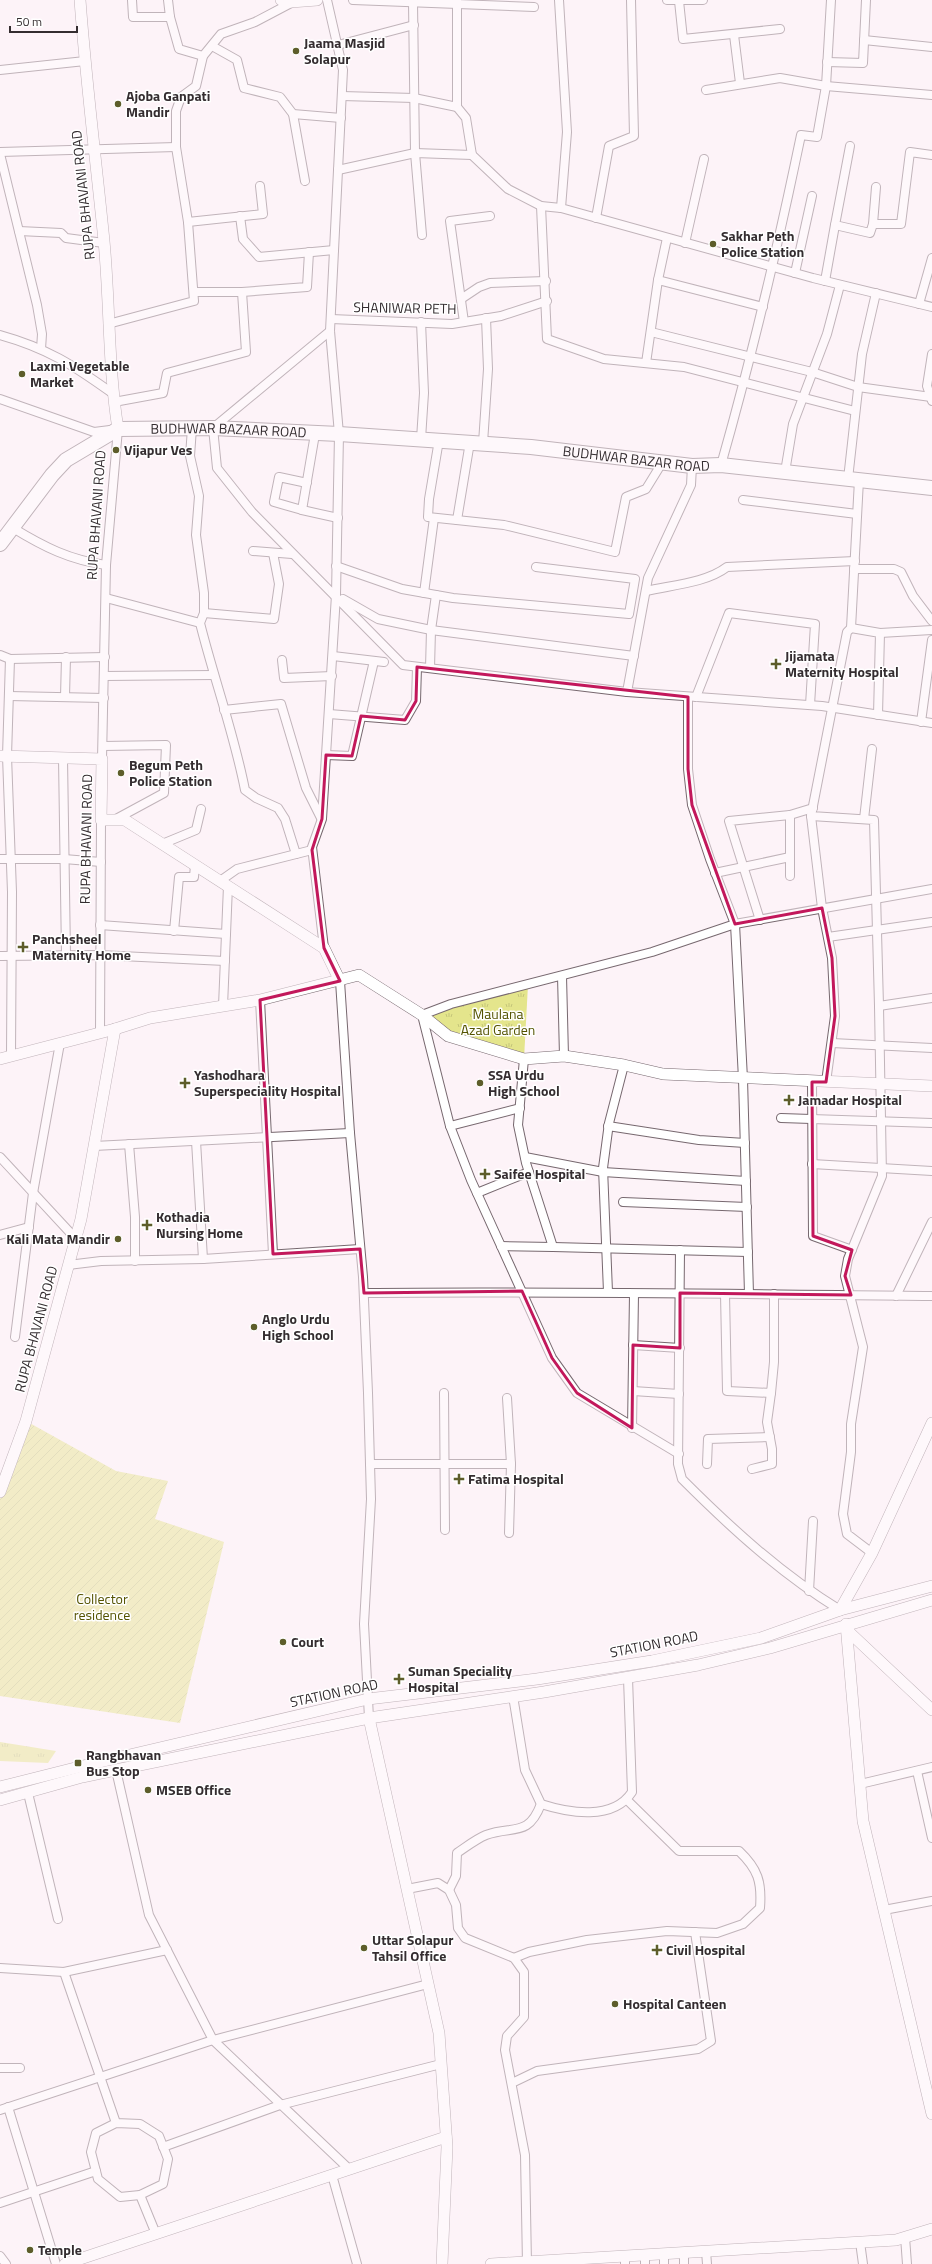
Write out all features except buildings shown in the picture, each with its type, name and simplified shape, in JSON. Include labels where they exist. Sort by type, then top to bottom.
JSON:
[{"type":"highway","name":"BUDHWAR BAZAAR ROAD","points":[[118,429],[213,428],[339,434]]},
{"type":"highway","points":[[0,544],[52,475],[66,460],[118,429]]},
{"type":"highway","name":"BUDHWAR BAZAR ROAD","points":[[339,434],[531,447],[662,463],[692,466],[721,465],[932,488]]},
{"type":"street","name":"RUPA BHAVANI ROAD","points":[[80,0],[104,243],[113,397],[118,429],[106,566],[102,759],[106,821],[101,862],[100,1033]]},
{"type":"street","points":[[132,0],[132,17],[170,18]]},
{"type":"street","points":[[168,0],[170,18],[179,49],[203,56]]},
{"type":"street","points":[[281,0],[293,2],[316,0]]},
{"type":"street","points":[[327,0],[343,70],[330,331],[339,434],[338,518],[332,676],[322,819],[312,850],[324,948],[340,981],[350,1133],[364,1293],[371,1499],[364,1624],[369,1718],[439,2033],[446,2137],[442,2264]]},
{"type":"street","points":[[353,0],[457,2],[534,7]]},
{"type":"street","points":[[558,0],[567,132],[561,208]]},
{"type":"street","points":[[596,218],[610,146],[634,136],[632,0]]},
{"type":"street","points":[[667,0],[703,0]]},
{"type":"street","points":[[721,465],[745,383],[750,356],[774,267],[801,135],[817,137],[826,86],[831,0]]},
{"type":"street","points":[[827,62],[863,63],[866,0]]},
{"type":"street","points":[[409,1],[414,25],[415,153],[422,234]]},
{"type":"street","points":[[679,1],[683,39],[734,35],[780,29]]},
{"type":"street","points":[[108,324],[194,301],[188,222],[176,147],[176,111],[181,97],[196,86],[203,56],[221,34],[255,22],[293,2]]},
{"type":"street","points":[[457,2],[457,108]]},
{"type":"street","points":[[338,45],[414,25]]},
{"type":"street","points":[[734,35],[740,83]]},
{"type":"street","points":[[864,40],[932,47]]},
{"type":"street","points":[[212,46],[237,60],[244,88],[280,97],[293,114],[305,181]]},
{"type":"street","points":[[0,70],[85,61]]},
{"type":"street","points":[[706,90],[740,83],[780,78],[826,86],[932,95]]},
{"type":"street","points":[[342,96],[414,98],[457,108],[466,118],[472,155],[508,189],[541,206],[561,208],[795,273],[932,307]]},
{"type":"street","points":[[293,114],[341,118]]},
{"type":"street","points":[[825,281],[850,146]]},
{"type":"street","points":[[41,349],[42,334],[37,304],[0,153],[94,148],[176,147]]},
{"type":"street","points":[[873,224],[901,224],[910,152],[932,155]]},
{"type":"street","points":[[338,170],[415,153],[472,155]]},
{"type":"street","points":[[685,243],[704,159]]},
{"type":"street","points":[[188,222],[263,214],[260,186]]},
{"type":"street","points":[[835,225],[870,233],[873,224],[876,187]]},
{"type":"street","points":[[795,273],[812,196]]},
{"type":"street","points":[[541,206],[547,301],[547,339],[604,359],[684,367],[855,411]]},
{"type":"street","points":[[240,216],[243,238],[260,257],[334,250]]},
{"type":"street","points":[[464,322],[450,221],[490,216]]},
{"type":"street","points":[[19,231],[61,233],[66,238],[104,243]]},
{"type":"street","points":[[646,363],[658,280],[667,238]]},
{"type":"street","points":[[194,292],[242,292],[307,287],[309,252]]},
{"type":"street","points":[[919,304],[932,258]]},
{"type":"street","points":[[658,280],[763,307]]},
{"type":"street","points":[[461,299],[479,287],[490,283],[546,281]]},
{"type":"street","points":[[784,472],[793,424],[827,334],[840,285]]},
{"type":"street","points":[[0,335],[31,343],[74,365],[113,397],[163,393],[167,373],[246,352],[242,292]]},
{"type":"street","points":[[851,628],[857,514],[854,480],[855,411],[862,354],[876,293]]},
{"type":"street","name":"SHANIWAR PETH","points":[[331,318],[452,324],[501,316],[547,301]]},
{"type":"street","points":[[457,520],[477,443],[488,369],[486,318]]},
{"type":"street","points":[[421,322],[424,393],[421,439]]},
{"type":"street","points":[[330,331],[213,428],[217,468],[252,512],[292,554],[336,594],[403,665],[627,692],[831,707],[932,723]]},
{"type":"street","points":[[651,332],[812,372],[858,387],[931,399],[927,386],[930,375],[932,354]]},
{"type":"street","points":[[0,399],[94,432],[118,429]]},
{"type":"street","points":[[192,428],[190,456],[198,496],[196,535],[204,593],[204,613],[200,622],[224,710],[237,745],[245,790],[256,798],[278,808],[285,820],[296,854]]},
{"type":"street","points":[[302,510],[315,434]]},
{"type":"street","points":[[439,440],[429,499],[428,517],[504,525],[615,552],[626,497],[646,489],[662,463]]},
{"type":"street","points":[[627,692],[648,578],[691,485],[692,466]]},
{"type":"street","points":[[307,483],[279,477],[274,502],[338,518]]},
{"type":"street","points":[[743,500],[857,514]]},
{"type":"street","points":[[424,593],[434,518]]},
{"type":"street","points":[[13,528],[39,544],[81,562],[106,566]]},
{"type":"street","points":[[253,551],[292,554]]},
{"type":"street","points":[[204,613],[274,619],[279,584],[273,553]]},
{"type":"street","points":[[646,590],[720,573],[727,567],[854,565],[894,569],[901,572],[913,596],[932,621]]},
{"type":"street","points":[[336,566],[402,589],[436,595],[629,614],[636,579],[536,567]]},
{"type":"street","points":[[336,594],[378,618],[431,630],[634,656]]},
{"type":"street","points":[[430,668],[431,630],[436,595]]},
{"type":"street","points":[[106,598],[200,622]]},
{"type":"street","points":[[749,1294],[743,1079],[735,924],[715,873],[692,805],[688,769],[692,697],[729,613],[815,624],[810,705]]},
{"type":"street","points":[[826,1082],[835,1016],[832,958],[822,908],[812,812],[846,632],[851,628],[880,633],[932,630]]},
{"type":"street","points":[[878,715],[880,633]]},
{"type":"street","points":[[922,722],[932,640]]},
{"type":"street","points":[[0,655],[10,659],[104,656]]},
{"type":"street","points":[[333,656],[384,662]]},
{"type":"street","points":[[65,697],[66,657]]},
{"type":"street","points":[[10,659],[9,696],[4,756],[11,859],[11,956],[5,1057],[115,1029],[150,1018],[260,1000],[359,975],[422,1016],[448,1036],[524,1059],[564,1056],[624,1065],[663,1074],[743,1079],[932,1086]]},
{"type":"street","points":[[282,660],[284,678],[332,676]]},
{"type":"street","points":[[326,755],[352,756],[374,661]]},
{"type":"street","points":[[329,714],[405,720],[416,701],[417,667]]},
{"type":"street","points":[[104,676],[214,675]]},
{"type":"street","points":[[9,696],[104,698]]},
{"type":"street","points":[[224,710],[281,704],[306,788],[322,819]]},
{"type":"street","points":[[103,746],[166,744],[164,793],[106,821]]},
{"type":"street","points":[[864,820],[872,749]]},
{"type":"street","points":[[4,756],[102,759]]},
{"type":"street","points":[[63,758],[66,955]]},
{"type":"street","points":[[162,844],[196,830],[201,809]]},
{"type":"street","points":[[760,920],[729,821],[812,812],[864,820],[874,820],[880,1006],[882,1176],[848,1259],[845,1276],[863,1347],[851,1424],[851,1452],[843,1514],[847,1534],[872,1553]]},
{"type":"street","points":[[790,815],[790,876]]},
{"type":"street","points":[[106,821],[125,820],[324,948]]},
{"type":"street","points":[[223,1006],[226,934],[224,883],[238,869],[312,850]]},
{"type":"street","points":[[715,873],[790,857]]},
{"type":"street","points":[[0,859],[64,859],[101,862]]},
{"type":"street","points":[[174,931],[178,877],[194,877],[195,865]]},
{"type":"street","points":[[422,1016],[451,1004],[652,952],[735,924],[822,908],[877,900],[932,889]]},
{"type":"street","points":[[828,937],[932,922]]},
{"type":"street","points":[[100,925],[226,934]]},
{"type":"street","points":[[0,956],[100,955],[225,961]]},
{"type":"street","points":[[562,976],[564,1056]]},
{"type":"street","points":[[880,1006],[932,998]]},
{"type":"street","points":[[260,1000],[273,1254]]},
{"type":"street","points":[[422,1016],[450,1126],[477,1193],[552,1358],[577,1393],[632,1428],[679,1454]]},
{"type":"street","name":"RUPA BHAVANI ROAD","points":[[0,1492],[26,1421],[76,1239],[115,1029]]},
{"type":"street","points":[[15,1337],[33,1193],[60,1043]]},
{"type":"street","points":[[832,1043],[932,1048]]},
{"type":"street","points":[[524,1059],[518,1125],[529,1172],[553,1247]]},
{"type":"street","points":[[608,1292],[603,1172],[608,1126],[624,1065]]},
{"type":"street","points":[[812,1082],[813,1236],[852,1250]]},
{"type":"street","points":[[450,1126],[520,1108]]},
{"type":"street","points":[[781,1118],[932,1123]]},
{"type":"street","points":[[608,1126],[699,1140],[745,1143]]},
{"type":"street","points":[[94,1146],[350,1133]]},
{"type":"street","points":[[196,1141],[203,1259]]},
{"type":"street","points":[[129,1144],[135,1217],[135,1261]]},
{"type":"street","points":[[0,1157],[76,1239]]},
{"type":"street","points":[[525,1157],[603,1172],[746,1180]]},
{"type":"street","points":[[812,1164],[932,1171]]},
{"type":"street","points":[[477,1193],[529,1172]]},
{"type":"street","points":[[623,1202],[747,1207]]},
{"type":"street","points":[[896,1296],[932,1222]]},
{"type":"street","points":[[0,1235],[29,1227]]},
{"type":"street","points":[[501,1246],[748,1252]]},
{"type":"street","points":[[68,1265],[101,1261],[203,1259],[360,1249]]},
{"type":"street","points":[[680,1250],[678,1464],[682,1479],[755,1547],[809,1591],[840,1610],[872,1553],[932,1423]]},
{"type":"street","points":[[364,1293],[522,1291],[608,1292],[634,1294],[680,1293],[932,1296]]},
{"type":"street","points":[[632,1428],[634,1294]]},
{"type":"street","points":[[725,1294],[727,1391],[771,1393]]},
{"type":"street","points":[[752,1469],[772,1464],[770,1437],[767,1422],[774,1362],[774,1294]]},
{"type":"street","points":[[633,1344],[680,1348]]},
{"type":"street","points":[[633,1391],[679,1394]]},
{"type":"street","points":[[444,1393],[445,1530]]},
{"type":"street","points":[[506,1398],[511,1464],[509,1533]]},
{"type":"street","points":[[707,1464],[708,1439],[770,1437]]},
{"type":"street","points":[[370,1464],[511,1464]]},
{"type":"street","points":[[809,1591],[813,1521]]},
{"type":"street","name":"STATION ROAD","points":[[0,1788],[87,1765],[368,1700],[537,1679],[652,1661],[761,1638],[840,1610],[932,1586]]},
{"type":"street","points":[[0,1800],[82,1777],[369,1718],[628,1678],[770,1648],[846,1624],[932,1600]]},
{"type":"street","points":[[846,1624],[850,1633],[932,1710]]},
{"type":"street","points":[[846,1624],[863,1821],[932,2114]]},
{"type":"street","points":[[541,1804],[562,1811],[583,1813],[607,1810],[627,1800],[632,1792],[628,1678]]},
{"type":"street","points":[[449,1890],[456,1876],[457,1853],[486,1835],[523,1827],[536,1818],[541,1804],[525,1770],[513,1696]]},
{"type":"street","points":[[860,1784],[932,1767]]},
{"type":"street","points":[[116,1770],[149,1915],[213,2040],[349,2169]]},
{"type":"street","points":[[917,1770],[932,1838]]},
{"type":"street","points":[[28,1793],[58,1919]]},
{"type":"street","points":[[514,1958],[529,1952],[587,1940],[667,1931],[717,1934],[743,1924],[760,1908],[761,1886],[752,1863],[739,1851],[679,1851],[627,1800]]},
{"type":"street","points":[[926,1810],[932,1818]]},
{"type":"street","points":[[407,1889],[438,1883],[449,1890],[456,1905],[458,1928],[465,1938],[514,1958],[524,1972],[524,2017],[507,2036],[505,2050],[525,2155],[527,2263]]},
{"type":"street","points":[[884,1910],[932,1901]]},
{"type":"street","points":[[512,2083],[537,2070],[698,2049],[711,2042],[695,1932]]},
{"type":"street","points":[[0,1968],[64,1972],[167,1950]]},
{"type":"street","points":[[64,1972],[98,2077],[116,2123]]},
{"type":"street","points":[[56,2264],[4,2109],[213,2040],[428,1984]]},
{"type":"street","points":[[163,2147],[280,2105],[441,2064]]},
{"type":"street","points":[[0,2068],[20,2068]]},
{"type":"street","points":[[116,2123],[140,2124],[159,2136],[163,2147],[168,2159],[163,2184],[140,2195],[120,2197],[98,2179],[91,2152],[96,2133],[116,2123]]},
{"type":"street","points":[[65,2264],[446,2137]]},
{"type":"street","points":[[0,2203],[96,2171]]},
{"type":"street","points":[[332,2174],[357,2264]]},
{"type":"street","points":[[140,2195],[156,2234]]},
{"type":"street","points":[[492,2264],[664,2259],[684,2253],[706,2251],[896,2240],[932,2229]]},
{"type":"street","points":[[905,2237],[907,2264]]},
{"type":"street","points":[[860,2242],[863,2264]]},
{"type":"street","points":[[706,2251],[707,2264]]},
{"type":"street","points":[[684,2253],[684,2264]]},
{"type":"street","points":[[0,2256],[6,2264]]},
{"type":"highlighted area","points":[[417,667],[688,697],[688,769],[692,805],[735,924],[822,908],[832,958],[835,1016],[826,1082],[812,1082],[813,1236],[852,1250],[845,1276],[851,1295],[680,1293],[680,1348],[633,1345],[632,1428],[577,1393],[552,1358],[522,1291],[364,1293],[360,1249],[273,1254],[260,1000],[340,981],[324,948],[312,850],[322,819],[326,755],[352,756],[361,716],[405,720],[416,701]]},
{"type":"green space","name":"Maulana Azad Garden","points":[[528,985],[524,1059],[448,1036],[422,1015]]},
{"type":"green space","name":"Collector residence","points":[[26,1421],[116,1471],[168,1481],[155,1519],[224,1542],[180,1723],[0,1696],[0,1495]]},
{"type":"green space","points":[[0,1742],[56,1751],[48,1763],[0,1761]]},
{"type":"place","name":"Jaama Masjid Solapur","points":[[296,51]]},
{"type":"place","name":"Ajoba Ganpati Mandir","points":[[118,104]]},
{"type":"place","name":"Sakhar Peth Police Station","points":[[713,244]]},
{"type":"place","name":"Laxmi Vegetable Market","points":[[22,374]]},
{"type":"place","name":"Vijapur Ves","points":[[116,450]]},
{"type":"place","name":"Jijamata Maternity Hospital","points":[[776,664]]},
{"type":"place","name":"Begum Peth Police Station","points":[[121,773]]},
{"type":"place","name":"Panchsheel Maternity Home","points":[[23,947]]},
{"type":"place","name":"Yashodhara Superspeciality Hospital","points":[[185,1083]]},
{"type":"place","name":"SSA Urdu High School","points":[[480,1083]]},
{"type":"place","name":"Jamadar Hospital","points":[[789,1100]]},
{"type":"place","name":"Saifee Hospital","points":[[485,1174]]},
{"type":"place","name":"Kothadia Nursing Home","points":[[147,1225]]},
{"type":"place","name":"Kali Mata Mandir","points":[[118,1239]]},
{"type":"place","name":"Anglo Urdu High School","points":[[254,1327]]},
{"type":"place","name":"Fatima Hospital","points":[[459,1479]]},
{"type":"place","name":"Court","points":[[283,1642]]},
{"type":"place","name":"Suman Speciality Hospital","points":[[399,1679]]},
{"type":"place","name":"Rangbhavan Bus Stop","points":[[78,1763]]},
{"type":"place","name":"MSEB Office","points":[[148,1790]]},
{"type":"place","name":"Uttar Solapur Tahsil Office","points":[[364,1948]]},
{"type":"place","name":"Civil Hospital","points":[[657,1950]]},
{"type":"place","name":"Hospital Canteen","points":[[615,2004]]},
{"type":"place","name":"Temple","points":[[30,2250]]}]
